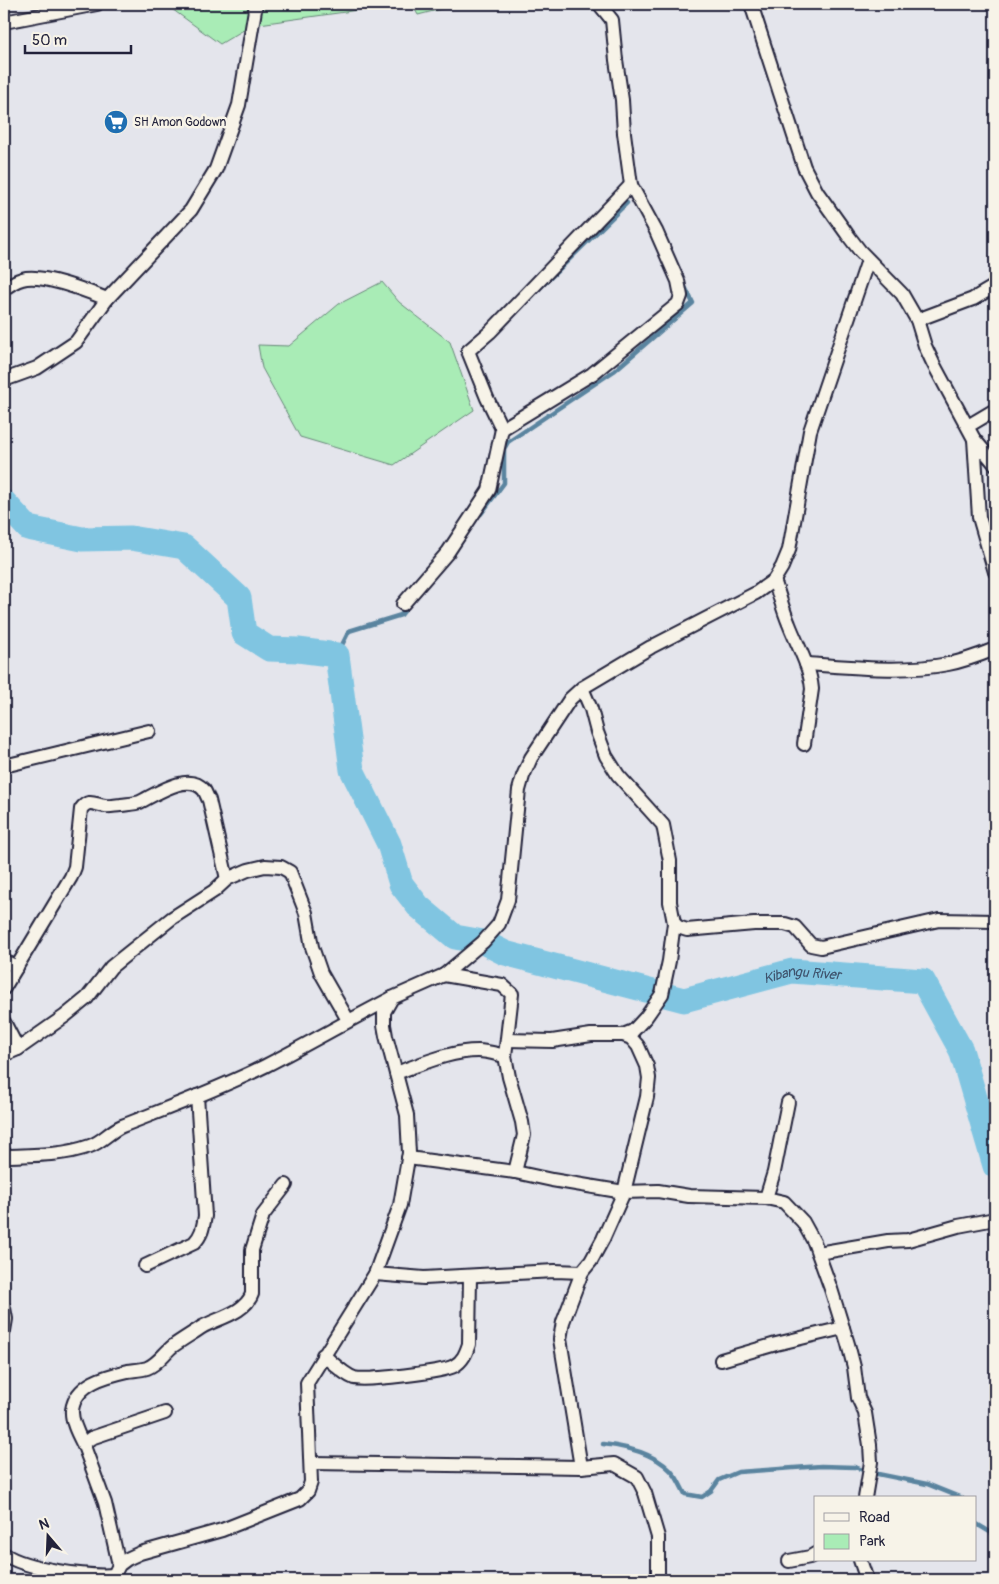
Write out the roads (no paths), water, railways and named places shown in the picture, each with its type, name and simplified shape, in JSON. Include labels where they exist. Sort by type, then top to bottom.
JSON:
[{"type":"street","points":[[4,22],[97,4]]},
{"type":"street","points":[[4,380],[37,368],[76,342],[107,299],[191,210],[216,169],[238,105],[256,4]]},
{"type":"street","points":[[502,430],[592,374],[678,304],[681,296],[678,281],[656,231],[631,185],[612,20],[599,4]]},
{"type":"street","points":[[751,4],[804,167],[810,180],[847,234],[868,260],[902,294],[917,320],[925,346],[933,363],[974,439],[995,464]]},
{"type":"street","points":[[404,604],[448,552],[489,490],[502,430],[468,351],[490,332],[631,185]]},
{"type":"street","points":[[4,1156],[48,1155],[91,1146],[119,1128],[264,1066],[328,1034],[348,1020],[444,975],[483,942],[499,924],[508,900],[519,790],[523,776],[531,758],[570,699],[582,688],[651,647],[756,593],[774,580],[782,568],[789,550],[810,431],[868,260]]},
{"type":"street","points":[[4,288],[22,279],[32,278],[75,287],[107,299]]},
{"type":"street","points":[[917,320],[973,299],[995,286]]},
{"type":"street","points":[[968,426],[995,410]]},
{"type":"street","points":[[974,439],[979,517],[995,572]]},
{"type":"street","points":[[774,580],[811,680],[812,690],[804,744]]},
{"type":"street","points":[[806,664],[872,667],[925,666],[947,664],[995,649]]},
{"type":"street","points":[[582,688],[606,756],[618,775],[663,826],[670,861],[670,902],[674,923],[662,994],[646,1017],[633,1030],[623,1035]]},
{"type":"street","points":[[4,766],[149,731]]},
{"type":"street","points":[[4,988],[71,877],[75,867],[81,808],[88,802],[105,806],[129,804],[139,802],[157,791],[175,785],[195,784],[203,789],[209,800],[227,879]]},
{"type":"street","points":[[4,1055],[18,1049],[42,1034],[87,998],[111,967],[172,918],[214,891],[227,879],[248,870],[265,866],[281,867],[290,872],[306,913],[312,947],[321,973],[348,1020]]},
{"type":"street","points":[[674,923],[678,927],[687,930],[785,924],[796,927],[811,944],[821,947],[939,920],[995,920]]},
{"type":"street","points":[[4,961],[17,967]]},
{"type":"street","points":[[444,975],[502,985],[512,994],[505,1056],[524,1135],[515,1172]]},
{"type":"street","points":[[4,1555],[43,1569],[104,1576],[117,1574],[127,1559],[140,1553],[222,1530],[300,1499],[308,1491],[311,1482],[311,1463],[307,1383],[375,1274],[400,1205],[408,1158],[408,1114],[384,1025],[384,1012],[392,998]]},
{"type":"street","points":[[4,1022],[18,1049]]},
{"type":"street","points":[[507,1040],[552,1041],[591,1035],[623,1035],[631,1038],[638,1046],[647,1066],[649,1078],[640,1128],[624,1192],[603,1240],[582,1272],[563,1322],[560,1339],[581,1466]]},
{"type":"street","points":[[396,1072],[464,1052],[480,1051],[505,1056]]},
{"type":"street","points":[[146,1266],[194,1243],[200,1238],[203,1230],[205,1216],[197,1096]]},
{"type":"street","points":[[766,1198],[774,1172],[788,1102]]},
{"type":"street","points":[[408,1158],[515,1172],[624,1192],[658,1191],[689,1196],[766,1198],[784,1202],[790,1206],[803,1222],[818,1253],[854,1367],[858,1398],[865,1413],[870,1445],[871,1462],[865,1496]]},
{"type":"street","points":[[117,1574],[105,1503],[76,1428],[72,1410],[84,1388],[106,1377],[148,1368],[174,1346],[203,1327],[237,1311],[250,1301],[252,1294],[252,1250],[263,1215],[286,1185]]},
{"type":"street","points":[[818,1253],[888,1241],[908,1240],[958,1226],[995,1219]]},
{"type":"street","points":[[375,1274],[424,1278],[555,1271],[582,1272]]},
{"type":"street","points":[[323,1355],[354,1378],[442,1370],[453,1367],[466,1354],[469,1344],[470,1276]]},
{"type":"street","points":[[4,1308],[6,1319],[4,1331]]},
{"type":"street","points":[[721,1360],[776,1344],[843,1328]]},
{"type":"street","points":[[84,1446],[91,1438],[165,1413]]},
{"type":"street","points":[[311,1463],[581,1466],[614,1464],[637,1477],[645,1493],[658,1537],[658,1580]]},
{"type":"street","points":[[789,1560],[810,1557],[814,1555]]},
{"type":"street","points":[[861,1562],[867,1580]]},
{"type":"waterway","points":[[537,291],[627,203]]},
{"type":"waterway","points":[[481,514],[504,483],[504,449],[508,442],[614,371],[693,303],[684,285]]},
{"type":"waterway","name":"Kibangu River","points":[[4,502],[28,528],[82,539],[131,538],[184,547],[239,598],[244,633],[269,649],[298,650],[337,655],[352,770],[389,844],[401,884],[418,906],[455,937],[483,942],[505,953],[684,1000],[792,971],[923,981],[961,1050],[995,1166]]},
{"type":"waterway","points":[[337,655],[349,631],[401,615],[408,606]]},
{"type":"waterway","points":[[603,1444],[623,1447],[653,1457],[676,1477],[685,1494],[702,1497],[711,1491],[719,1480],[738,1472],[821,1466],[855,1467],[868,1472],[927,1484],[957,1496]]},
{"type":"waterway","points":[[976,1524],[995,1535]]},
{"type":"place","name":"SH Amon Godown","points":[[116,122]]}]
